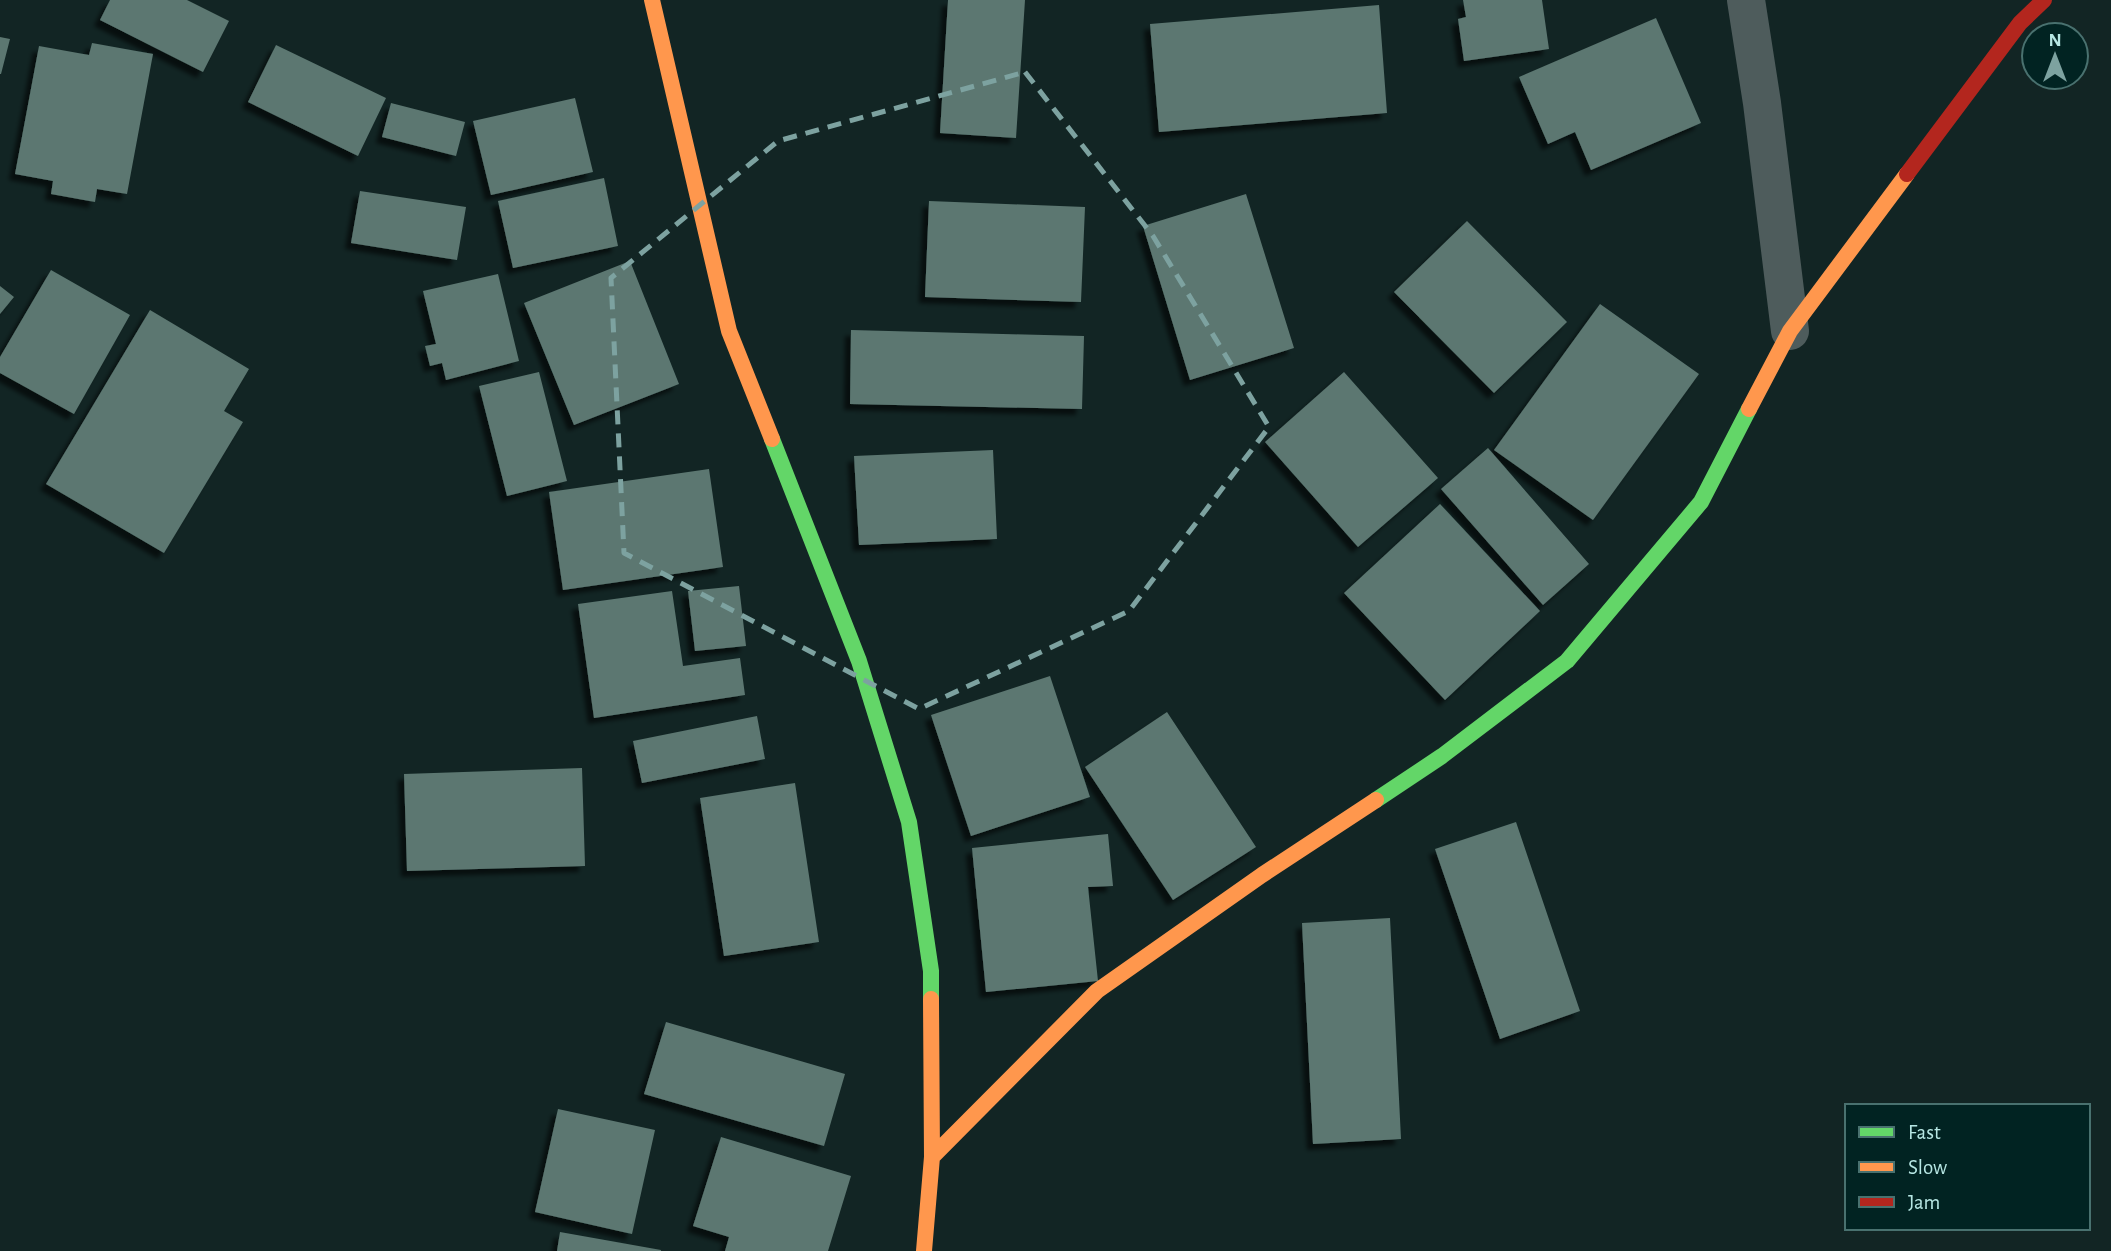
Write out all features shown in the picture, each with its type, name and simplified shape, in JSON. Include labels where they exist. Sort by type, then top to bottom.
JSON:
[{"type":"street","points":[[652,0],[729,331],[859,661],[909,822],[931,971],[932,1157],[924,1251]]},
{"type":"street","points":[[1746,0],[1762,103],[1790,331]]},
{"type":"street","points":[[932,1157],[1097,991],[1262,876],[1442,756],[1567,661],[1701,502],[1790,331],[2020,23],[2043,0]]},
{"type":"highlighted area","points":[[1025,72],[1153,236],[1269,427],[1129,611],[919,709],[624,553],[611,278],[778,141]]},
{"type":"building","points":[[110,0],[187,0],[229,21],[203,72],[100,20]]},
{"type":"building","points":[[948,0],[1025,0],[1016,138],[940,133]]},
{"type":"building","points":[[1463,0],[1542,0],[1549,49],[1464,61],[1458,19],[1466,17]]},
{"type":"building","points":[[1379,5],[1387,113],[1159,132],[1150,24]]},
{"type":"building","points":[[1656,18],[1701,123],[1591,170],[1575,132],[1548,144],[1519,77]]},
{"type":"building","points":[[0,37],[10,39],[1,74],[0,74]]},
{"type":"building","points":[[92,43],[153,54],[127,194],[97,189],[95,202],[51,194],[53,181],[15,174],[39,46],[89,55]]},
{"type":"building","points":[[276,45],[386,98],[358,156],[248,102]]},
{"type":"building","points":[[575,98],[593,172],[491,195],[473,121]]},
{"type":"building","points":[[391,103],[465,122],[456,156],[382,137]]},
{"type":"building","points":[[604,178],[618,246],[513,268],[498,201]]},
{"type":"building","points":[[360,191],[466,207],[457,260],[351,243]]},
{"type":"building","points":[[1246,194],[1294,348],[1190,380],[1143,226]]},
{"type":"building","points":[[929,201],[1085,207],[1081,302],[925,297]]},
{"type":"building","points":[[1467,221],[1567,322],[1494,393],[1394,292]]},
{"type":"building","points":[[630,261],[679,384],[574,425],[524,303]]},
{"type":"building","points":[[51,270],[130,315],[74,414],[0,373],[0,357]]},
{"type":"building","points":[[498,274],[519,361],[446,380],[442,363],[430,366],[425,346],[436,344],[423,291]]},
{"type":"building","points":[[0,286],[14,297],[0,314]]},
{"type":"building","points":[[1600,304],[1699,374],[1593,520],[1494,450]]},
{"type":"building","points":[[150,310],[249,369],[224,411],[243,422],[164,553],[46,484]]},
{"type":"building","points":[[851,330],[1084,336],[1082,409],[850,404]]},
{"type":"building","points":[[539,372],[567,481],[507,496],[479,386]]},
{"type":"building","points":[[1344,372],[1438,478],[1358,547],[1265,442]]},
{"type":"building","points":[[1488,448],[1589,564],[1543,605],[1441,489]]},
{"type":"building","points":[[993,450],[997,539],[859,545],[854,456]]},
{"type":"building","points":[[709,469],[723,567],[563,590],[549,492]]},
{"type":"building","points":[[1440,504],[1540,611],[1445,700],[1344,593]]},
{"type":"building","points":[[739,586],[746,646],[695,651],[688,591]]},
{"type":"building","points":[[672,591],[683,666],[740,658],[745,695],[594,718],[578,604]]},
{"type":"building","points":[[1050,676],[1090,797],[971,836],[931,715]]},
{"type":"building","points":[[1167,712],[1256,847],[1173,900],[1085,767]]},
{"type":"building","points":[[757,716],[765,759],[642,783],[633,741]]},
{"type":"building","points":[[582,768],[585,866],[407,871],[404,774]]},
{"type":"building","points":[[795,783],[819,942],[724,956],[700,798]]},
{"type":"building","points":[[1516,822],[1580,1011],[1500,1039],[1435,849]]},
{"type":"building","points":[[1108,834],[1113,886],[1088,887],[1098,981],[986,992],[972,848]]},
{"type":"building","points":[[1390,918],[1401,1139],[1313,1144],[1302,923]]},
{"type":"building","points":[[666,1022],[845,1074],[824,1146],[644,1094]]},
{"type":"building","points":[[558,1109],[655,1130],[632,1234],[535,1212]]},
{"type":"building","points":[[721,1137],[851,1176],[828,1251],[725,1251],[729,1237],[693,1226]]},
{"type":"building","points":[[560,1232],[661,1250],[661,1251],[557,1251]]},
{"type":"traffic: fast","points":[[1376,800],[1442,756],[1567,661],[1701,502],[1749,409]]},
{"type":"traffic: fast","points":[[772,439],[859,661],[909,822],[931,971],[931,999]]},
{"type":"traffic: slow","points":[[652,0],[729,331],[772,439]]},
{"type":"traffic: slow","points":[[1749,409],[1790,331],[1907,174]]},
{"type":"traffic: slow","points":[[932,1157],[1097,991],[1262,875],[1376,800]]},
{"type":"traffic: slow","points":[[924,1251],[932,1157],[931,999]]},
{"type":"traffic: jam","points":[[1907,174],[2020,23],[2044,0]]}]
